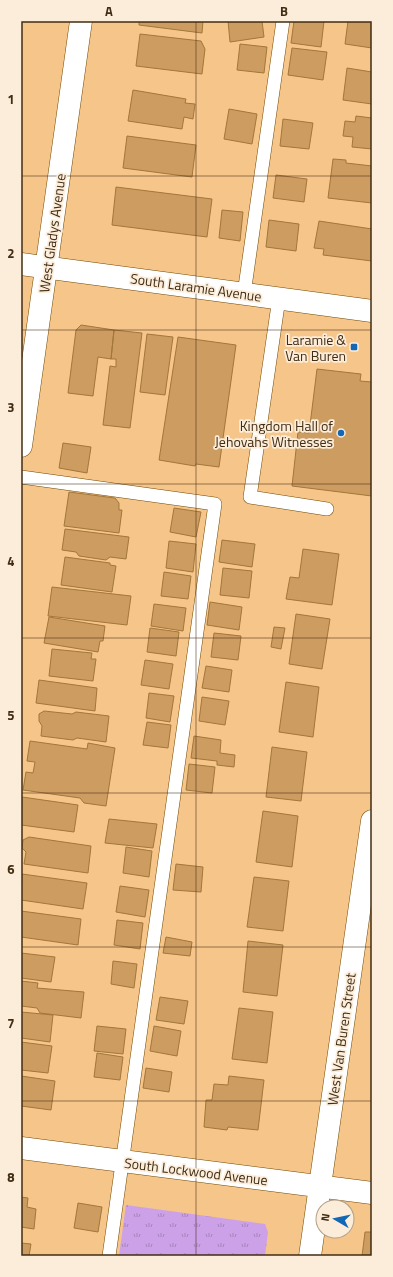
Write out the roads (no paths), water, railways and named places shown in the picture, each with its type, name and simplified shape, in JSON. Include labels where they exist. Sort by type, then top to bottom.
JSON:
[{"type":"street","name":"West Gladys Avenue","points":[[21,446],[81,21]]},
{"type":"street","name":"South Laramie Avenue","points":[[21,264],[372,311]]},
{"type":"street","name":"West Van Buren Street","points":[[310,1256],[372,821]]},
{"type":"street","name":"South Lockwood Avenue","points":[[21,1148],[372,1194]]},
{"type":"lane","points":[[244,294],[283,21]]},
{"type":"lane","points":[[279,298],[250,497],[327,509]]},
{"type":"lane","points":[[21,477],[215,504],[108,1256]]},
{"type":"place","name":"Laramie & Van Buren","points":[[354,347]]},
{"type":"place","name":"Kingdom Hall of Jehovahs Witnesses","points":[[341,433]]}]
